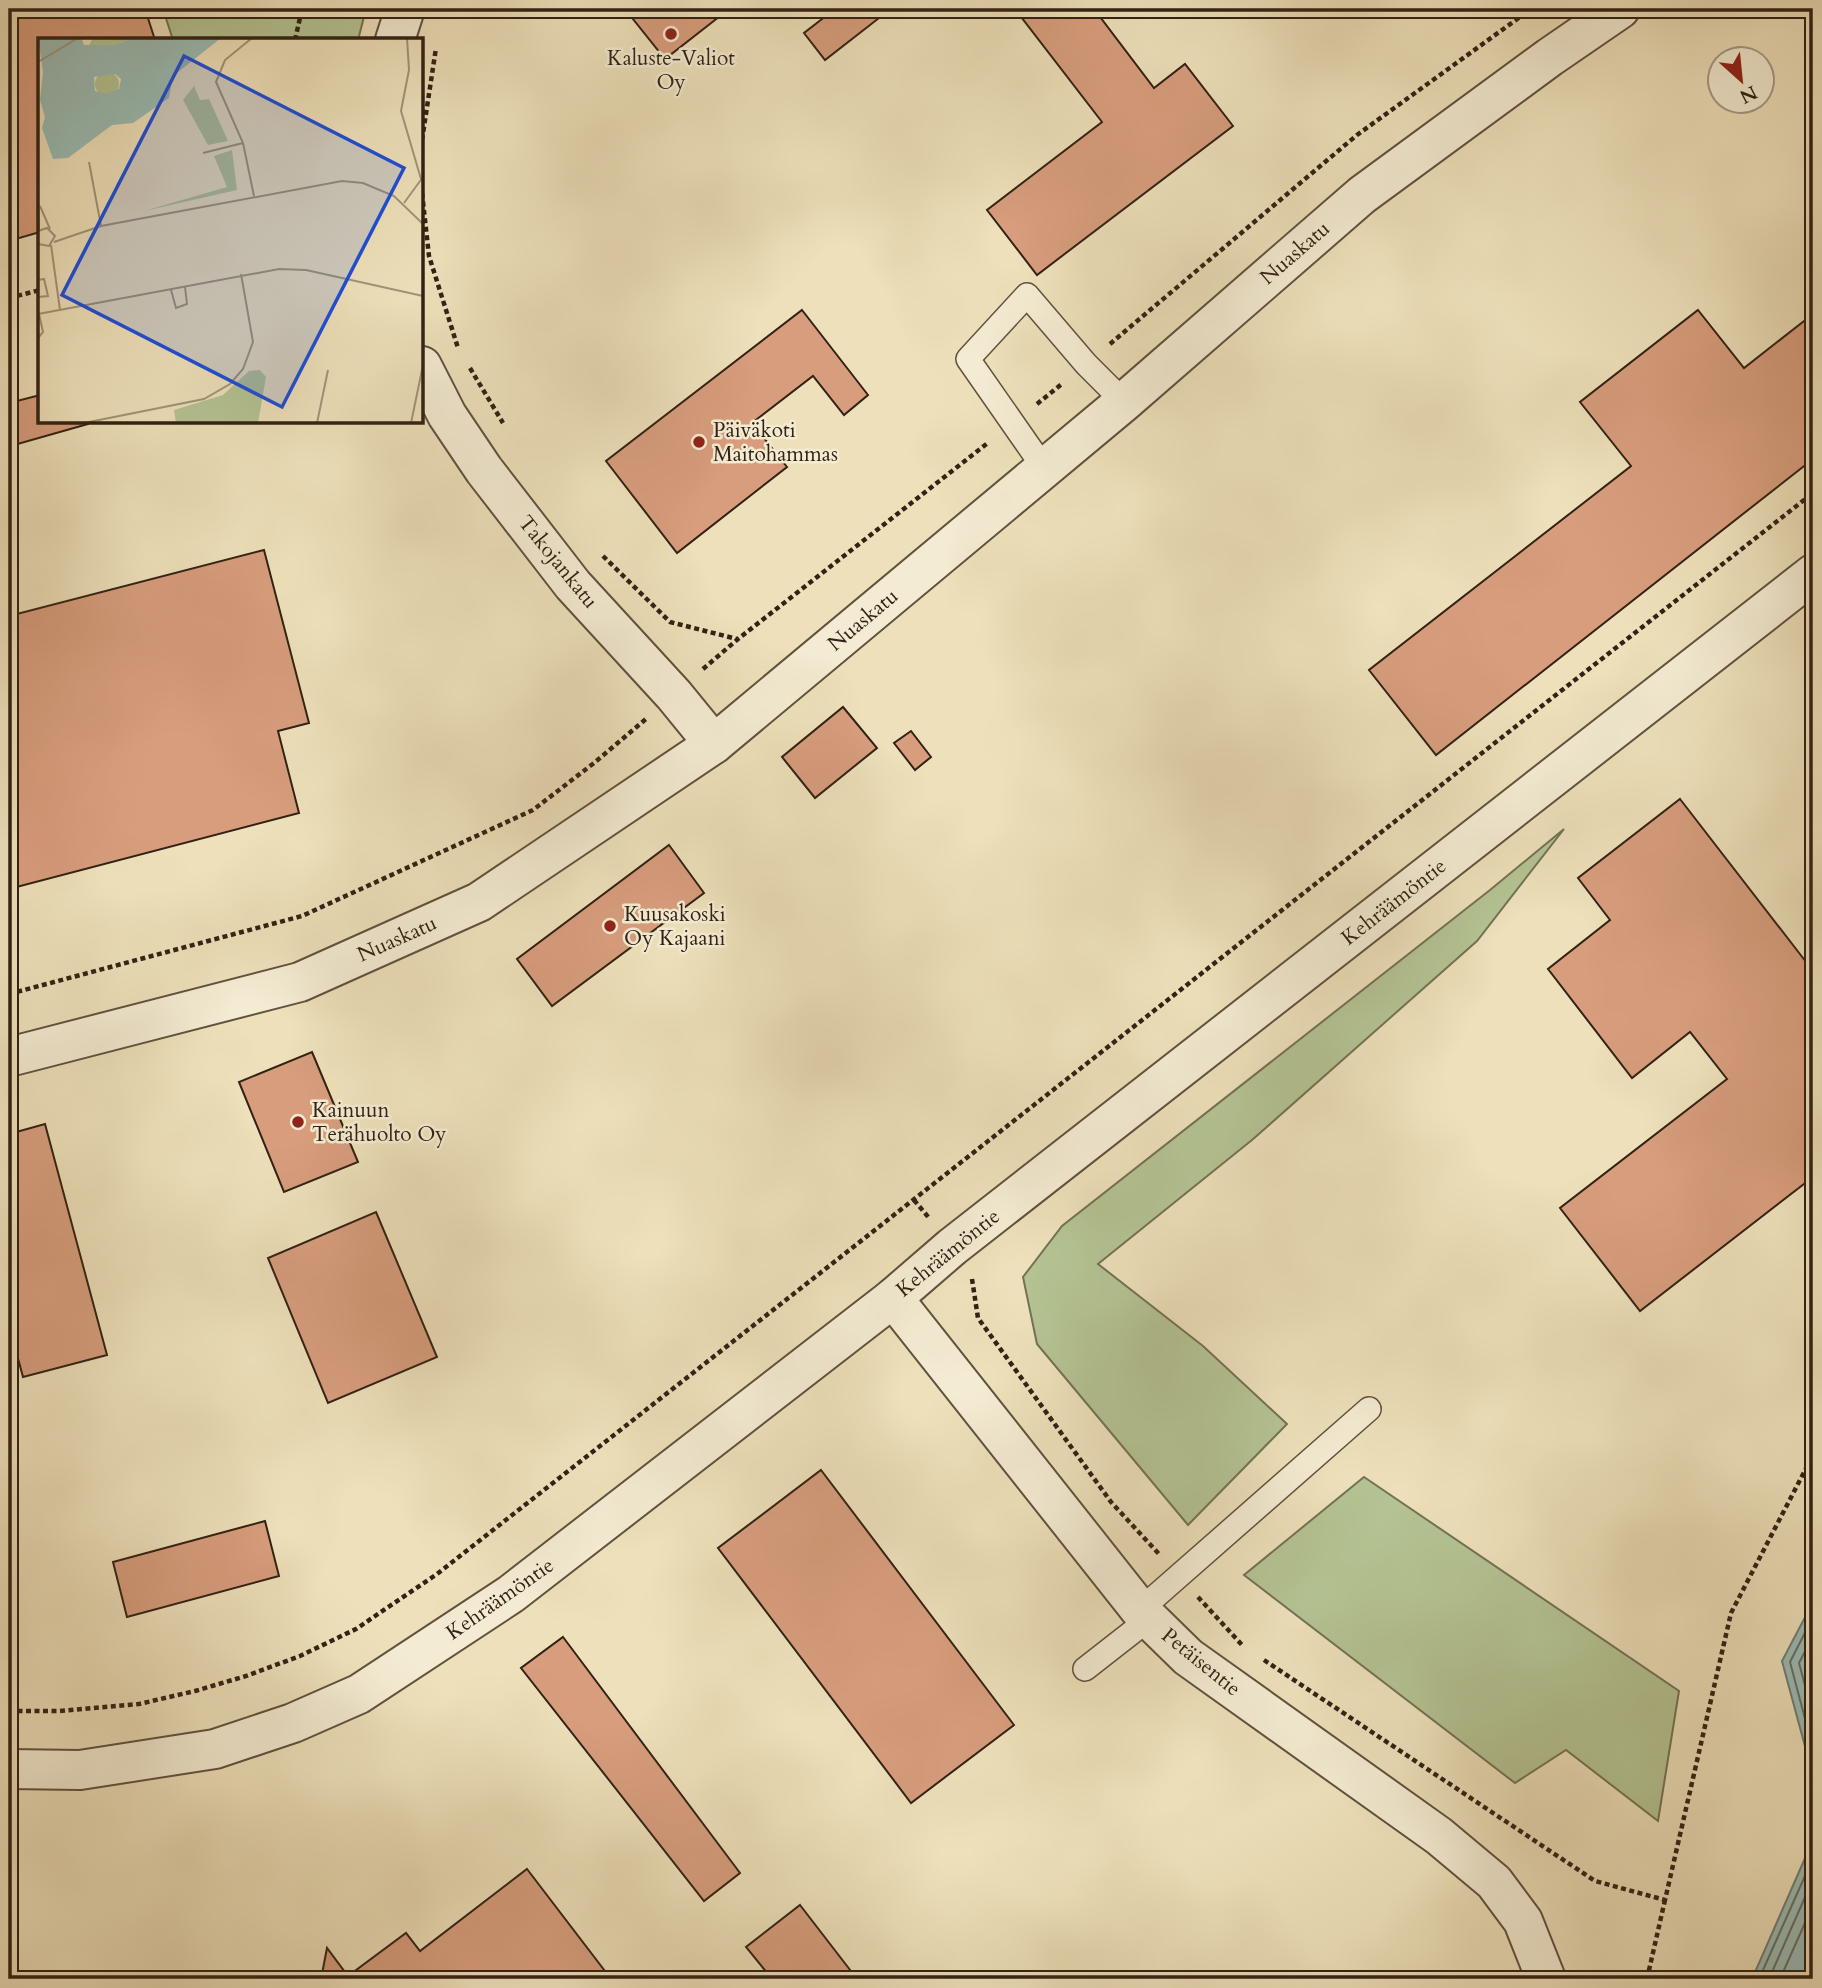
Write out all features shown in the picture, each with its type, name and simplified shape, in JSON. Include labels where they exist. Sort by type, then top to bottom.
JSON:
[{"type":"street","points":[[396,38],[405,9]]},
{"type":"street","name":"Nuaskatu","points":[[9,1057],[300,982],[479,902],[714,744],[1124,402],[1362,195],[1620,9]]},
{"type":"street","name":"Takojankatu","points":[[424,370],[447,415],[484,470],[573,585],[674,695],[714,744]]},
{"type":"street","name":"Kehräämöntie","points":[[9,1769],[80,1770],[215,1749],[293,1723],[359,1694],[511,1594],[893,1298],[953,1247],[1808,589]]},
{"type":"street","name":"Petäisentie","points":[[893,1298],[1145,1615],[1188,1657],[1439,1836],[1494,1882],[1523,1922],[1546,1979]]},
{"type":"lane","points":[[1044,468],[968,359],[1027,295],[1086,365],[1124,402]]},
{"type":"lane","points":[[1085,1669],[1145,1615],[1179,1575],[1369,1409]]},
{"type":"path","points":[[295,38],[302,9]]},
{"type":"path","points":[[9,994],[302,916],[534,810],[594,763],[737,639],[1086,365],[1357,135],[1531,9]]},
{"type":"path","points":[[424,127],[436,47]]},
{"type":"path","points":[[424,211],[429,256],[458,348]]},
{"type":"path","points":[[9,298],[38,290]]},
{"type":"path","points":[[465,359],[504,425]]},
{"type":"path","points":[[9,1711],[60,1711],[139,1704],[195,1691],[300,1656],[356,1629],[437,1574],[1813,493]]},
{"type":"path","points":[[596,549],[670,622],[737,639]]},
{"type":"path","points":[[914,1200],[953,1247],[973,1279],[978,1318],[1111,1502],[1242,1645]]},
{"type":"path","points":[[1647,1979],[1731,1613],[1813,1455]]},
{"type":"path","points":[[1253,1653],[1595,1881],[1665,1900]]},
{"type":"green space","points":[[163,9],[366,9],[359,38],[172,38]]},
{"type":"green space","points":[[1564,829],[1477,941],[1252,1140],[1098,1264],[1203,1346],[1287,1424],[1188,1525],[1037,1344],[1023,1277],[1062,1226]]},
{"type":"green space","points":[[1364,1477],[1679,1691],[1658,1821],[1566,1750],[1515,1783],[1244,1575]]},
{"type":"water","points":[[1813,1602],[1813,1776],[1782,1661]]},
{"type":"water","points":[[1813,1840],[1813,1979],[1752,1979]]},
{"type":"building","points":[[9,9],[145,9],[154,38],[38,38],[38,233],[9,241]]},
{"type":"building","name":"Kaluste-Valiot Oy","points":[[625,9],[729,9],[665,59]]},
{"type":"building","points":[[835,9],[888,11],[825,60],[804,33]]},
{"type":"building","points":[[1015,9],[1094,9],[1154,88],[1185,64],[1233,126],[1037,275],[987,210],[1102,122]]},
{"type":"building","name":"Päiväkoti Maitohammas","points":[[802,310],[868,395],[844,415],[813,376],[752,423],[787,467],[677,553],[606,461]]},
{"type":"building","points":[[1698,310],[1744,368],[1813,314],[1813,459],[1436,755],[1369,670],[1631,466],[1580,402]]},
{"type":"building","points":[[38,396],[38,424],[88,424],[14,445],[9,426],[9,403]]},
{"type":"building","points":[[264,550],[309,723],[278,731],[299,813],[9,889],[9,616]]},
{"type":"building","points":[[843,707],[877,748],[815,798],[782,757]]},
{"type":"building","points":[[911,731],[931,757],[915,770],[894,743]]},
{"type":"building","points":[[1680,799],[1813,971],[1813,1177],[1640,1311],[1560,1208],[1727,1079],[1690,1032],[1632,1078],[1548,969],[1610,920],[1578,878]]},
{"type":"building","name":"Kuusakoski Oy Kajaani","points":[[669,845],[704,893],[552,1006],[517,959]]},
{"type":"building","name":"Kainuun Terähuolto Oy","points":[[312,1052],[358,1162],[284,1192],[239,1082]]},
{"type":"building","points":[[45,1124],[107,1355],[23,1377],[9,1325],[9,1134]]},
{"type":"building","points":[[376,1212],[437,1357],[328,1403],[268,1258]]},
{"type":"building","points":[[821,1470],[1014,1725],[911,1803],[718,1548]]},
{"type":"building","points":[[265,1521],[279,1576],[127,1617],[113,1562]]},
{"type":"building","points":[[563,1637],[740,1873],[704,1901],[521,1668]]},
{"type":"building","points":[[527,1869],[611,1979],[321,1979],[327,1948],[348,1976],[406,1933],[420,1951]]},
{"type":"building","points":[[800,1905],[857,1979],[772,1979],[746,1947]]},
{"type":"place","name":"Kaluste-Valiot Oy","points":[[671,34]]},
{"type":"place","name":"Päiväkoti Maitohammas","points":[[699,442]]},
{"type":"place","name":"Kuusakoski Oy Kajaani","points":[[610,926]]},
{"type":"place","name":"Kainuun Terähuolto Oy","points":[[298,1122]]}]
